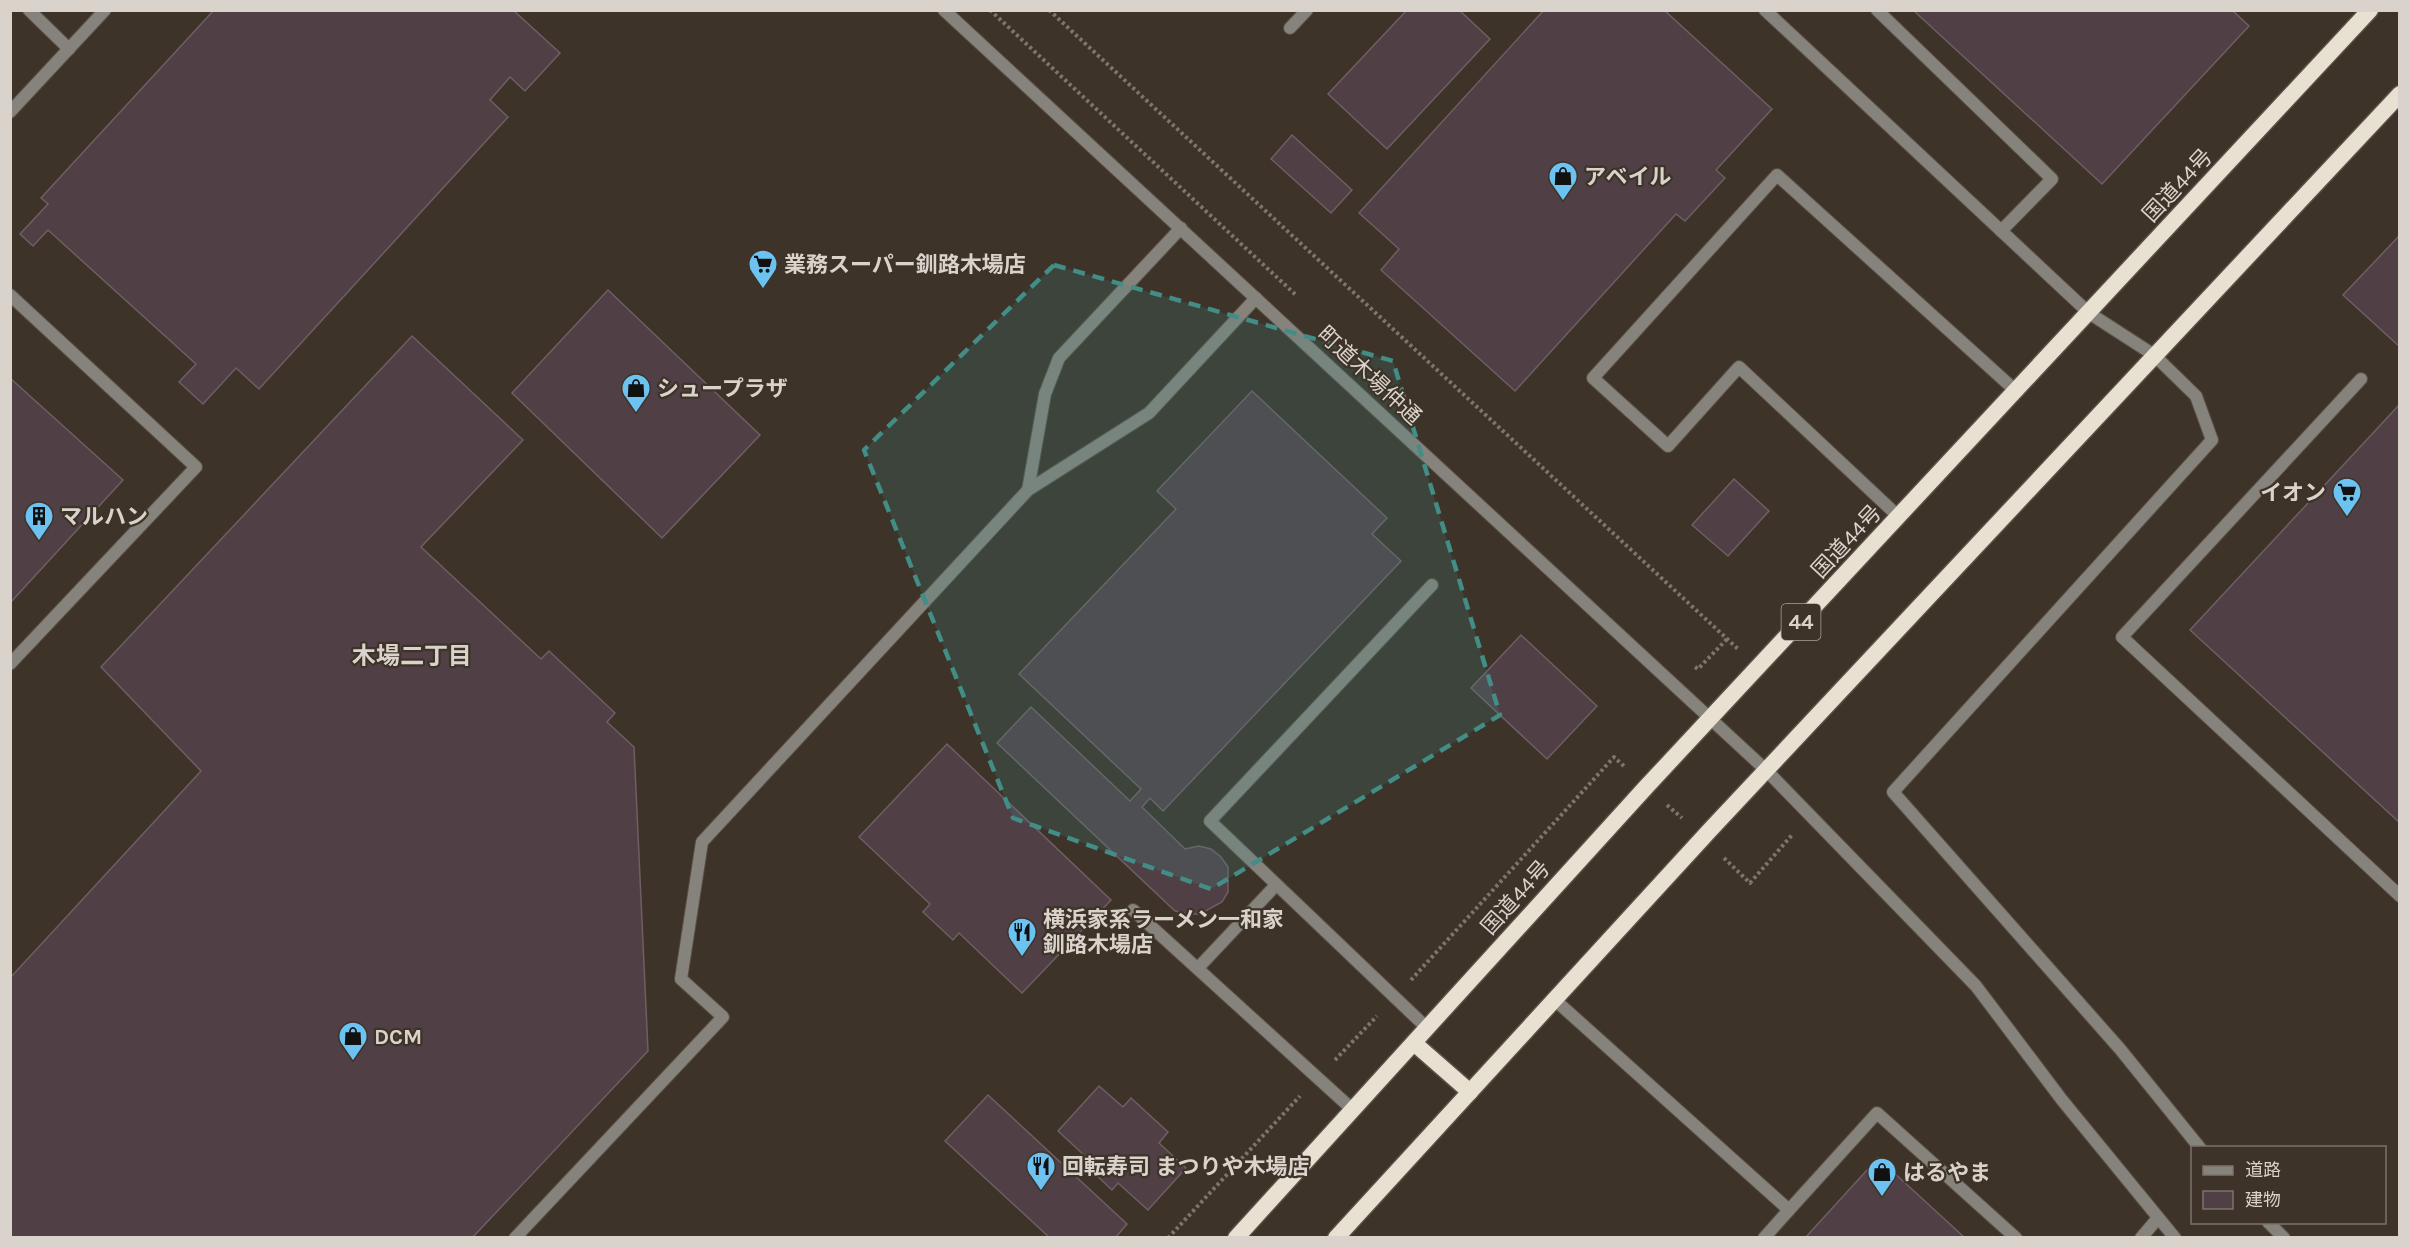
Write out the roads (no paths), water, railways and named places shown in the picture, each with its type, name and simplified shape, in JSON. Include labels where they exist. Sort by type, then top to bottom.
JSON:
[{"type":"highway","name":"国道44号","points":[[1236,1238],[1758,668],[2370,10]]},
{"type":"highway","points":[[1336,1238],[1767,771],[2400,94]]},
{"type":"highway","points":[[1414,1043],[1470,1092]]},
{"type":"street","points":[[29,10],[69,49]]},
{"type":"street","points":[[10,112],[105,10]]},
{"type":"street","name":"町道木場仲通","points":[[944,10],[1767,771],[1976,986],[2062,1100],[2175,1238]]},
{"type":"street","points":[[1290,28],[1307,10]]},
{"type":"street","points":[[1765,10],[2089,313],[2154,355],[2196,396],[2212,440],[1893,792],[2120,1049],[2198,1146]]},
{"type":"street","points":[[1877,10],[2052,179],[2001,231]]},
{"type":"street","points":[[1899,517],[1738,366],[1668,446],[1593,378],[1777,175],[2016,392]]},
{"type":"street","points":[[1028,489],[1045,394],[1059,358],[1180,228]]},
{"type":"street","points":[[10,295],[196,467],[10,664]]},
{"type":"street","points":[[515,1238],[723,1017],[681,979],[702,842],[1028,489],[1149,413],[1256,298]]},
{"type":"street","points":[[2361,379],[2122,638],[2400,896]]},
{"type":"street","points":[[1427,1028],[1210,821],[1432,585]]},
{"type":"street","points":[[1198,968],[1276,885]]},
{"type":"street","points":[[1133,910],[1353,1110]]},
{"type":"street","points":[[1555,1000],[1789,1210]]},
{"type":"street","points":[[1764,1238],[1877,1113],[2016,1238]]},
{"type":"street","points":[[2140,1238],[2158,1218]]},
{"type":"street","points":[[2270,1224],[2284,1238]]},
{"type":"place","name":"アベイル","points":[[1563,202]]},
{"type":"place","name":"業務スーパー釧路木場店","points":[[763,290]]},
{"type":"place","name":"シュープラザ","points":[[636,414]]},
{"type":"place","name":"イオン","points":[[2347,518]]},
{"type":"place","name":"マルハン","points":[[39,542]]},
{"type":"place","name":"横浜家系ラーメン一和家 釧路木場店","points":[[1022,958]]},
{"type":"place","name":"DCM","points":[[353,1062]]},
{"type":"place","name":"回転寿司 まつりや木場店","points":[[1041,1192]]},
{"type":"place","name":"はるやま","points":[[1882,1198]]},
{"type":"district","name":"木場二丁目","points":[[412,656]]}]
